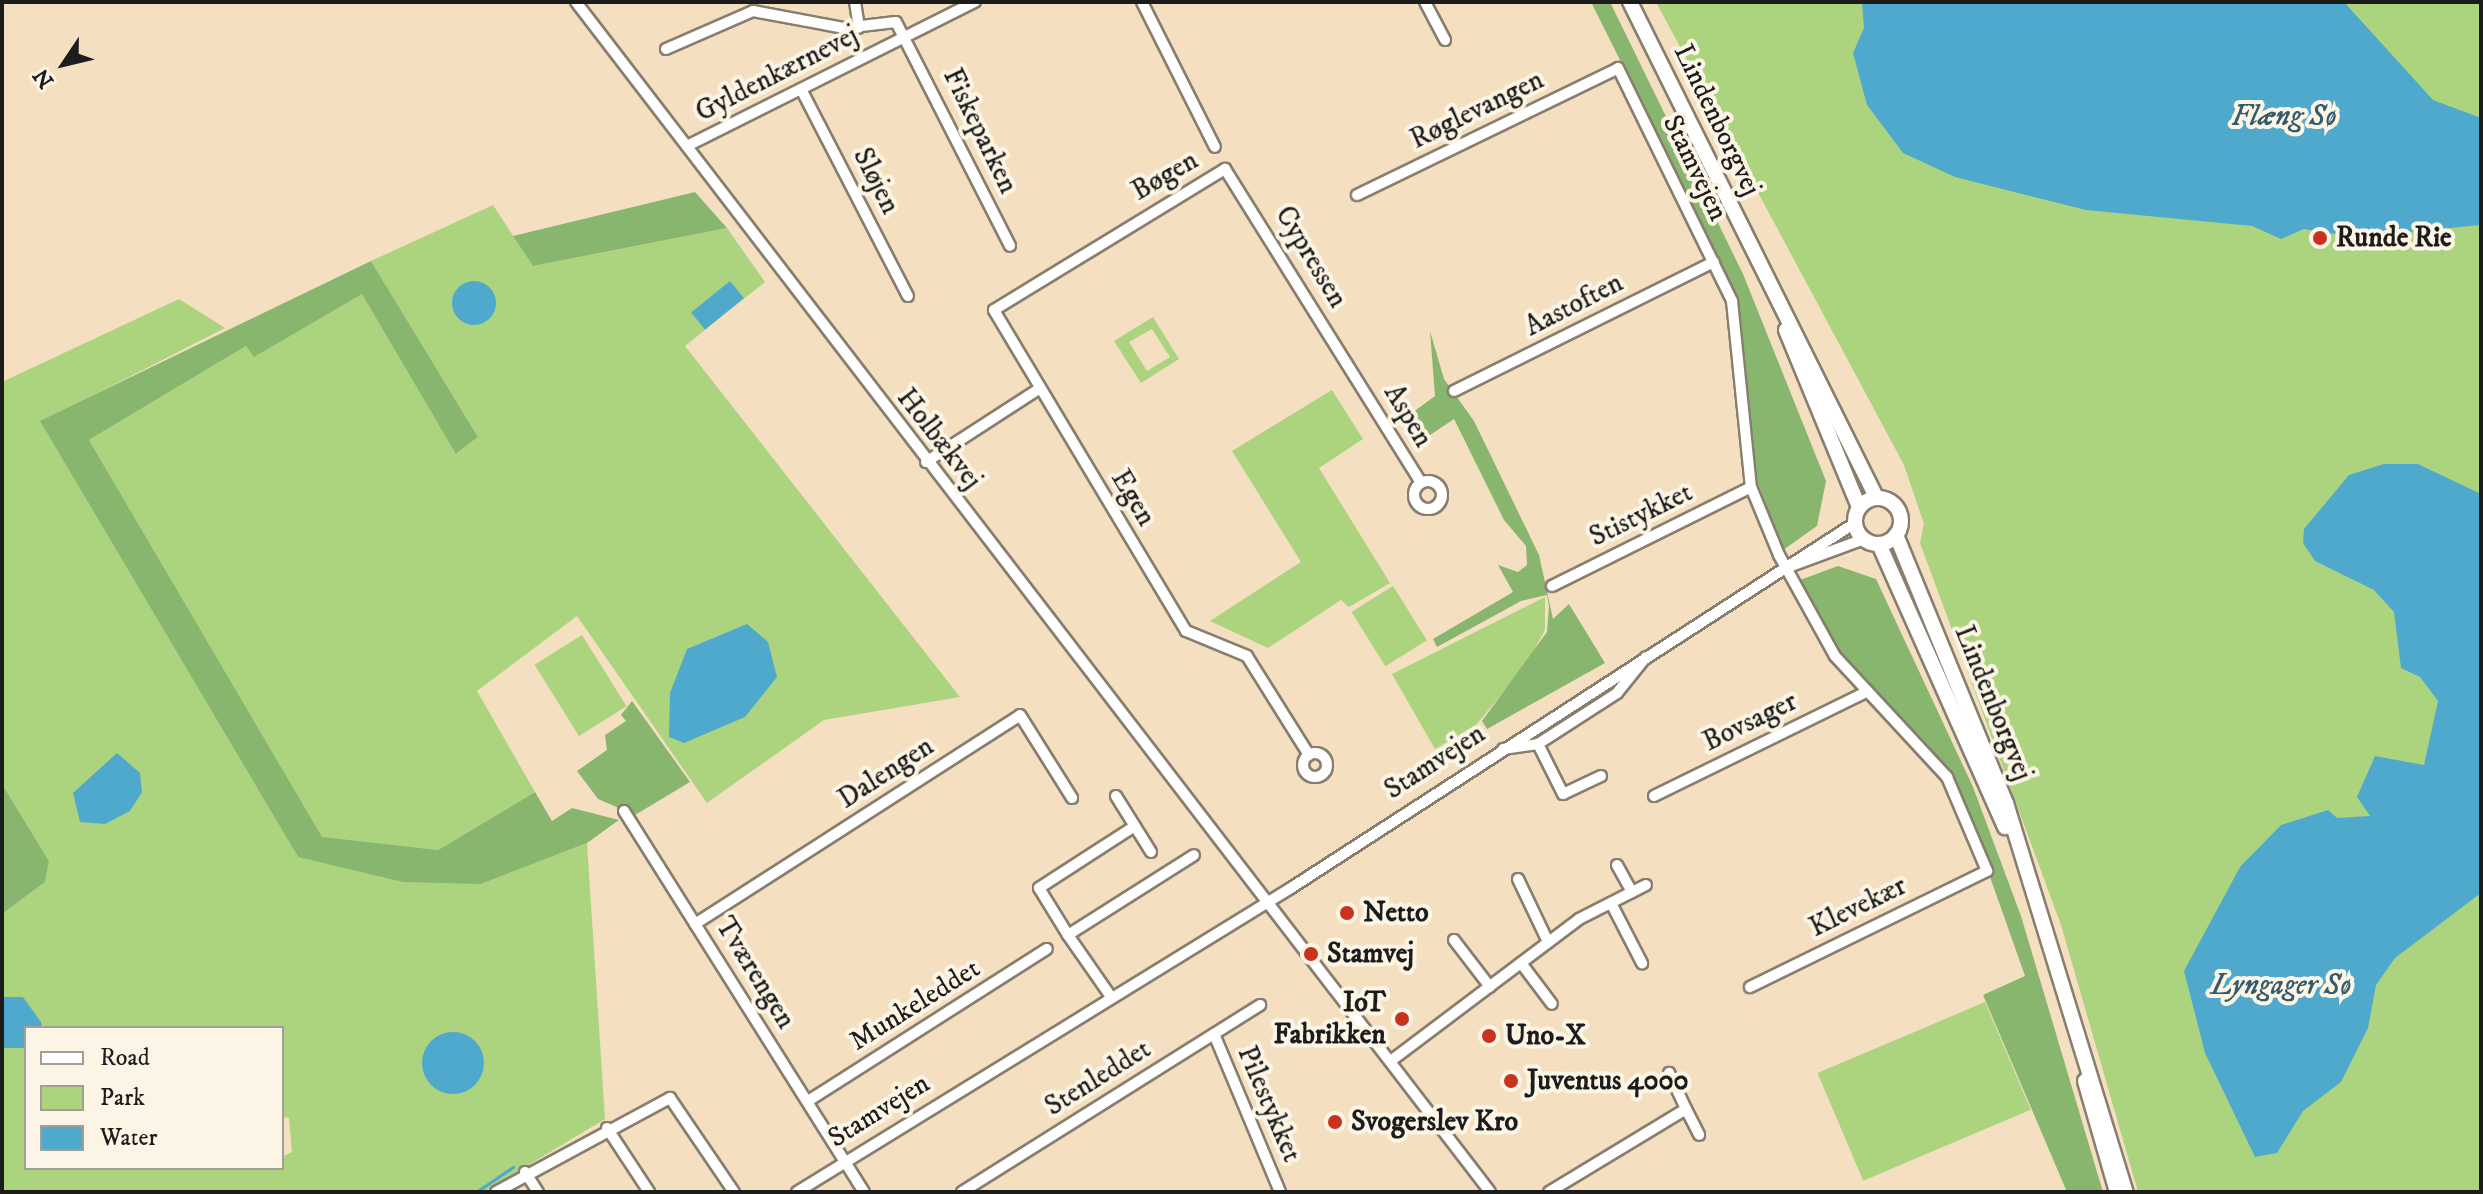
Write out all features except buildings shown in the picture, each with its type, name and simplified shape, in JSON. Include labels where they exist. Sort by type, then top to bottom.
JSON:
[{"type":"main road","name":"Lindenborgvej","points":[[1630,2],[1876,497]]},
{"type":"main road","name":"Lindenborgvej","points":[[1758,261],[1859,507]]},
{"type":"main road","points":[[1876,497],[1900,512],[1896,535],[1871,542],[1855,523],[1859,507],[1876,497]]},
{"type":"main road","name":"Lindenborgvej","points":[[1896,535],[2006,803],[2126,1192]]},
{"type":"main road","name":"Lindenborgvej","points":[[1871,542],[2034,893]]},
{"type":"main road","name":"Lindenborgvej","points":[[2076,1034],[2117,1192]]},
{"type":"street","name":"Holbækvej","points":[[576,2],[926,462],[1271,900],[1490,1192]]},
{"type":"street","points":[[855,2],[859,28]]},
{"type":"street","name":"Gyldenkærnevej","points":[[687,146],[975,2]]},
{"type":"street","points":[[1142,2],[1215,147]]},
{"type":"street","points":[[1425,2],[1445,40]]},
{"type":"street","points":[[666,49],[753,11],[859,28],[896,22],[906,36]]},
{"type":"street","name":"Fiskeparken","points":[[906,36],[1010,246]]},
{"type":"street","name":"Røglevangen","points":[[1357,195],[1618,68]]},
{"type":"street","name":"Stamvejen","points":[[1618,68],[1714,262],[1741,333],[1751,487],[1785,567],[1835,656],[1947,777],[1987,871]]},
{"type":"street","name":"Sløjen","points":[[801,89],[908,296]]},
{"type":"street","name":"Bøgen","points":[[1049,274],[1225,169]]},
{"type":"street","name":"Cypressen","points":[[1225,169],[1354,373]]},
{"type":"street","name":"Aastoften","points":[[1454,391],[1714,262]]},
{"type":"street","name":"Egen","points":[[1049,274],[994,310],[1186,631],[1256,666],[1309,755]]},
{"type":"street","name":"Aspen","points":[[1354,373],[1421,483]]},
{"type":"street","points":[[926,462],[1039,389]]},
{"type":"street","name":"Stistykket","points":[[1552,586],[1751,487]]},
{"type":"street","name":"Stamvejen","points":[[797,1192],[1109,994],[1271,900],[1497,750],[1855,523]]},
{"type":"street","name":"Stamvejen","points":[[1785,567],[1871,542]]},
{"type":"street","points":[[1497,750],[1538,744],[1617,693],[1648,654]]},
{"type":"street","name":"Bovsager","points":[[1654,796],[1868,691]]},
{"type":"street","name":"Dalengen","points":[[695,924],[1020,715],[1072,798]]},
{"type":"street","points":[[1538,744],[1563,794],[1601,776]]},
{"type":"street","points":[[1116,796],[1151,852]]},
{"type":"street","name":"Tværengen","points":[[624,811],[864,1192]]},
{"type":"street","points":[[1109,994],[1039,888],[1135,826]]},
{"type":"street","points":[[1068,935],[1194,855]]},
{"type":"street","points":[[1617,865],[1632,892]]},
{"type":"street","name":"Klevekær","points":[[1750,987],[1987,871]]},
{"type":"street","points":[[1518,879],[1548,942]]},
{"type":"street","points":[[1392,1060],[1548,942],[1646,885]]},
{"type":"street","points":[[1611,903],[1642,963]]},
{"type":"street","points":[[1454,940],[1490,987]]},
{"type":"street","name":"Munkeleddet","points":[[808,1101],[1047,949]]},
{"type":"street","points":[[1521,963],[1552,1004]]},
{"type":"street","name":"Stenleddet","points":[[962,1192],[1260,1005]]},
{"type":"street","name":"Pilestykket","points":[[1214,1034],[1280,1192]]},
{"type":"street","points":[[1669,1073],[1699,1135]]},
{"type":"street","points":[[496,1192],[525,1172],[670,1098],[734,1192]]},
{"type":"street","points":[[1549,1192],[1686,1109]]},
{"type":"street","points":[[607,1128],[649,1192]]},
{"type":"street","points":[[525,1172],[538,1192]]},
{"type":"green space","points":[[1591,2],[1610,2],[1743,274],[1826,481],[1817,526],[1783,550],[1754,473],[1738,297]]},
{"type":"green space","points":[[1656,2],[2481,2],[2481,1192],[2138,1192],[2061,925],[1920,543],[1924,524],[1904,465]]},
{"type":"green space","points":[[695,192],[727,228],[533,266],[513,236]]},
{"type":"green space","points":[[493,205],[533,266],[727,228],[765,282],[685,346],[960,697],[824,720],[707,803],[577,616],[477,691],[535,792],[438,850],[322,838],[89,440],[246,346],[255,356],[362,293],[457,454],[478,437],[371,261]]},
{"type":"green space","points":[[371,261],[478,437],[456,454],[362,294],[254,357],[246,346],[89,440],[322,837],[438,850],[535,792],[552,821],[572,808],[619,820],[587,843],[481,884],[403,882],[298,857],[40,421]]},
{"type":"green space","points":[[179,299],[225,328],[41,422],[298,857],[481,884],[587,843],[605,1119],[484,1192],[2,1192],[2,1048],[24,1048],[24,1170],[284,1170],[284,1156],[292,1152],[289,1118],[284,1117],[284,1026],[41,1026],[23,997],[2,997],[2,914],[45,882],[49,861],[2,784],[2,382]]},
{"type":"green space","points":[[1153,317],[1179,359],[1141,383],[1114,341]],"holes":[[[1152,329],[1170,357],[1147,371],[1129,342]]]},
{"type":"green space","points":[[1430,331],[1444,379],[1474,421],[1539,555],[1553,619],[1569,604],[1605,663],[1487,729],[1482,721],[1547,632],[1549,606],[1547,595],[1521,601],[1437,647],[1433,639],[1513,592],[1498,565],[1518,572],[1527,565],[1526,546],[1504,520],[1454,419],[1415,445],[1405,418],[1435,396]]},
{"type":"green space","points":[[1332,390],[1363,439],[1319,468],[1390,583],[1349,607],[1341,600],[1268,648],[1210,621],[1301,562],[1232,451]]},
{"type":"green space","points":[[1838,566],[1876,579],[1973,787],[2021,916],[2103,1192],[2067,1192],[1983,995],[2025,976],[1960,792],[1838,648],[1800,580]]},
{"type":"green space","points":[[1393,586],[1427,640],[1385,666],[1351,612]]},
{"type":"green space","points":[[1545,597],[1545,630],[1527,663],[1476,725],[1435,749],[1392,674]]},
{"type":"green space","points":[[582,635],[627,706],[579,736],[535,665]]},
{"type":"green space","points":[[632,701],[690,782],[635,815],[598,799],[577,771],[607,750],[605,735],[626,721],[621,715]]},
{"type":"green space","points":[[2,784],[49,861],[45,882],[2,914]]},
{"type":"green space","points":[[1985,1002],[2031,1110],[1863,1181],[1817,1073]]},
{"type":"water","name":"Flæng Sø","points":[[1862,2],[2344,2],[2433,100],[2481,118],[2481,225],[2355,237],[2304,229],[2281,239],[2252,226],[2086,210],[1955,177],[1903,153],[1867,105],[1853,53],[1864,28]]},
{"type":"water","points":[[474,281],[489,288],[496,303],[489,318],[474,325],[459,318],[452,303],[459,288]]},
{"type":"water","points":[[730,281],[744,298],[705,330],[691,312]]},
{"type":"water","name":"Lyngager Sø","points":[[2384,464],[2418,464],[2481,494],[2481,893],[2395,958],[2376,985],[2368,1028],[2341,1082],[2303,1111],[2277,1153],[2255,1157],[2205,1053],[2184,971],[2240,867],[2281,825],[2328,810],[2337,818],[2370,816],[2357,797],[2375,756],[2424,765],[2438,701],[2420,677],[2401,668],[2394,612],[2374,590],[2315,561],[2303,543],[2304,529],[2349,475]]},
{"type":"water","points":[[747,624],[768,642],[777,677],[745,717],[684,743],[669,737],[670,693],[687,649]]},
{"type":"water","points":[[117,753],[140,773],[142,792],[130,811],[105,824],[80,822],[73,793]]},
{"type":"water","points":[[2,997],[23,997],[42,1026],[24,1026],[24,1048],[2,1048]]},
{"type":"water","points":[[447,1032],[459,1032],[475,1041],[482,1051],[482,1075],[475,1085],[459,1094],[447,1094],[427,1080],[422,1069],[422,1057],[436,1037]]},
{"type":"waterway","points":[[476,1192],[513,1167]]},
{"type":"place","name":"Runde Rie","points":[[2320,238]]},
{"type":"place","name":"Netto","points":[[1347,913]]},
{"type":"place","name":"Stamvej","points":[[1311,954]]},
{"type":"place","name":"IoT Fabrikken","points":[[1402,1019]]},
{"type":"place","name":"Uno-X","points":[[1489,1036]]},
{"type":"place","name":"Juventus 4000","points":[[1511,1081]]},
{"type":"place","name":"Svogerslev Kro","points":[[1335,1122]]}]
